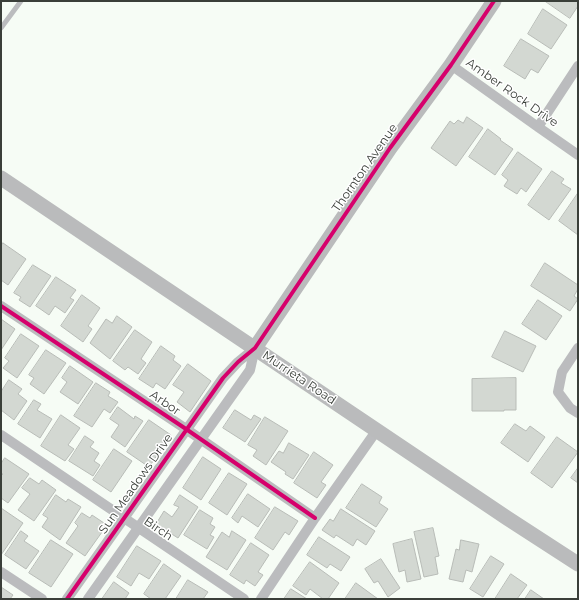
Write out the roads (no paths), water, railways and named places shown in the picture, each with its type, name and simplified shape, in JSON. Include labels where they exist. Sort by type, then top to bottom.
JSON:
[{"type":"main road","name":"Thornton Avenue","points":[[254,348],[390,148],[451,65],[494,1]]},
{"type":"main road","name":"Murrieta Road","points":[[1,178],[507,518],[578,564]]},
{"type":"street","name":"Amber Rock Drive","points":[[451,65],[578,155]]},
{"type":"street","points":[[538,127],[578,66]]},
{"type":"street","name":"Arbor","points":[[1,306],[201,439],[315,518]]},
{"type":"street","points":[[88,599],[250,370],[254,348]]},
{"type":"street","name":"Sun Meadows Drive","points":[[68,599],[223,378],[254,348]]},
{"type":"street","points":[[578,348],[562,372],[558,392],[570,408],[578,414]]},
{"type":"street","points":[[261,599],[315,518],[377,430]]},
{"type":"street","name":"Birch","points":[[1,435],[244,599]]},
{"type":"street","points":[[1,572],[42,599]]},
{"type":"lane","points":[[1,28],[21,1]]}]
